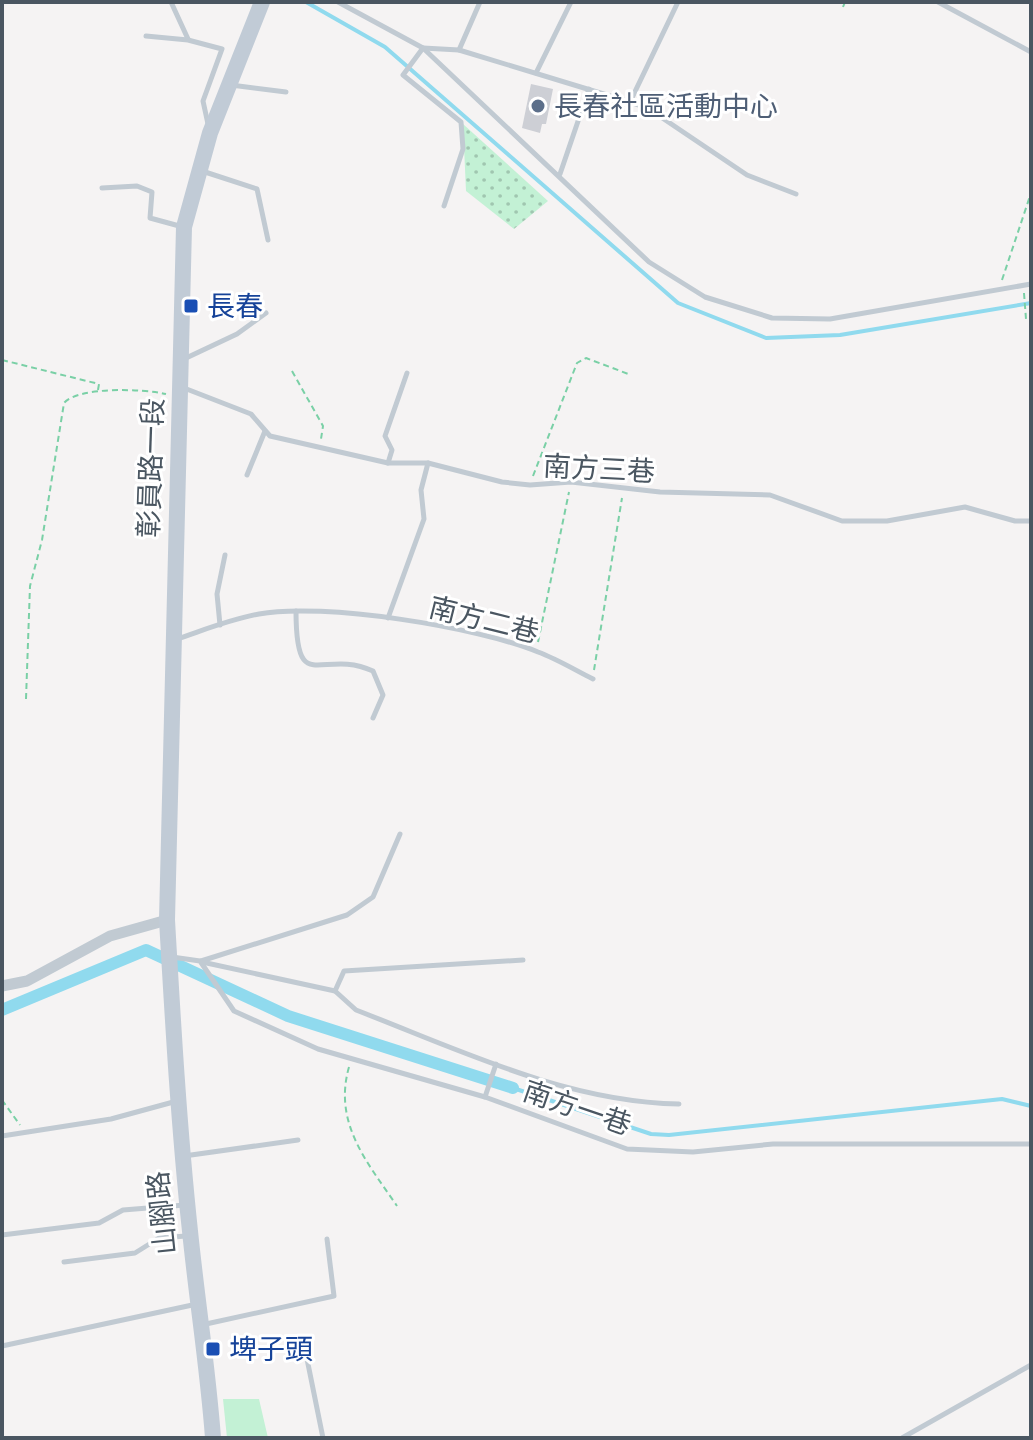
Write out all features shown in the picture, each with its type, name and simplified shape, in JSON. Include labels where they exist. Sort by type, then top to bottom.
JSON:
[{"type":"main road","name":"彰員路一段","points":[[169,983],[167,920],[172,641],[184,227],[210,133],[262,2]]},
{"type":"main road","name":"山腳路","points":[[169,983],[187,1205],[213,1438]]},
{"type":"street","points":[[2,986],[27,981],[110,936],[167,920]]},
{"type":"lane","points":[[171,2],[188,40]]},
{"type":"lane","points":[[338,2],[423,48],[560,174],[649,262],[705,297],[772,318],[830,319],[1031,284]]},
{"type":"lane","points":[[459,50],[480,2]]},
{"type":"lane","points":[[536,73],[571,2]]},
{"type":"lane","points":[[630,102],[678,2]]},
{"type":"lane","points":[[938,2],[1031,52]]},
{"type":"lane","points":[[146,36],[188,40],[222,49],[203,101],[210,133]]},
{"type":"lane","points":[[423,48],[459,50],[649,109],[747,175],[796,194]]},
{"type":"lane","points":[[423,48],[403,75],[461,122],[463,149],[444,206]]},
{"type":"lane","points":[[228,85],[286,92]]},
{"type":"lane","points":[[560,174],[589,89]]},
{"type":"lane","points":[[199,171],[257,189],[268,240]]},
{"type":"lane","points":[[102,188],[137,186],[152,192],[150,218],[184,227]]},
{"type":"lane","points":[[179,362],[237,334],[266,313]]},
{"type":"lane","points":[[388,463],[392,450],[385,436],[407,373]]},
{"type":"lane","name":"南方三巷","points":[[179,392],[251,414],[270,436],[388,463],[428,463],[502,482],[530,485],[571,482],[624,488],[770,495],[842,521],[887,521],[965,507],[1015,521],[1031,521]]},
{"type":"lane","points":[[247,475],[265,431]]},
{"type":"lane","points":[[388,618],[424,519],[421,490],[428,463]]},
{"type":"lane","points":[[220,625],[217,594],[225,555]]},
{"type":"lane","points":[[296,611],[297,652],[304,661],[314,666],[346,664],[373,671],[383,695],[373,718]]},
{"type":"lane","name":"南方二巷","points":[[172,641],[259,614],[296,611],[388,618],[490,637],[537,651],[593,679]]},
{"type":"lane","points":[[200,961],[347,915],[373,897],[400,834]]},
{"type":"lane","name":"南方一巷","points":[[168,953],[335,991],[356,1010],[547,1083],[613,1099],[679,1104]]},
{"type":"lane","points":[[335,991],[344,971],[523,960]]},
{"type":"lane","name":"南方一巷","points":[[200,961],[234,1011],[318,1049],[485,1097],[627,1149],[693,1152],[773,1144],[1031,1144]]},
{"type":"lane","points":[[485,1097],[496,1064]]},
{"type":"lane","points":[[2,1136],[111,1119],[178,1101]]},
{"type":"lane","points":[[183,1157],[298,1140]]},
{"type":"lane","points":[[2,1235],[99,1223],[123,1210],[187,1205]]},
{"type":"lane","points":[[64,1262],[135,1253],[159,1238],[190,1236]]},
{"type":"lane","points":[[201,1325],[334,1296],[327,1239]]},
{"type":"lane","points":[[2,1346],[198,1304]]},
{"type":"lane","points":[[306,1354],[323,1438]]},
{"type":"lane","points":[[902,1438],[1031,1365]]},
{"type":"path","points":[[843,7],[845,2]]},
{"type":"path","points":[[1002,290],[1002,276],[1031,193]]},
{"type":"path","points":[[1023,286],[1026,319],[1031,318]]},
{"type":"path","points":[[530,485],[577,363],[586,358],[631,375]]},
{"type":"path","points":[[2,360],[99,384],[98,391]]},
{"type":"path","points":[[292,371],[323,426],[319,448]]},
{"type":"path","points":[[26,699],[30,586],[42,540],[64,403],[69,397],[98,391],[179,392]]},
{"type":"path","points":[[537,651],[571,482]]},
{"type":"path","points":[[593,679],[624,488]]},
{"type":"path","points":[[351,1059],[342,1090],[352,1135],[397,1206]]},
{"type":"path","points":[[2,1100],[25,1133]]},
{"type":"green space","points":[[463,124],[548,201],[514,229],[466,191]]},
{"type":"green space","points":[[223,1399],[259,1399],[268,1438],[227,1438]]},
{"type":"building","name":"長春社區活動中心","points":[[531,84],[553,89],[546,124],[542,124],[540,133],[522,128]]},
{"type":"waterway","points":[[306,2],[385,47],[678,303],[766,338],[840,335],[1031,303]]},
{"type":"waterway","points":[[2,1010],[146,950],[288,1016],[513,1088]]},
{"type":"waterway","points":[[513,1088],[651,1134],[669,1135],[1002,1099],[1031,1106]]},
{"type":"place","name":"長春社區活動中心","points":[[538,106]]},
{"type":"place","name":"長春","points":[[191,306]]},
{"type":"place","name":"埤子頭","points":[[213,1349]]}]
